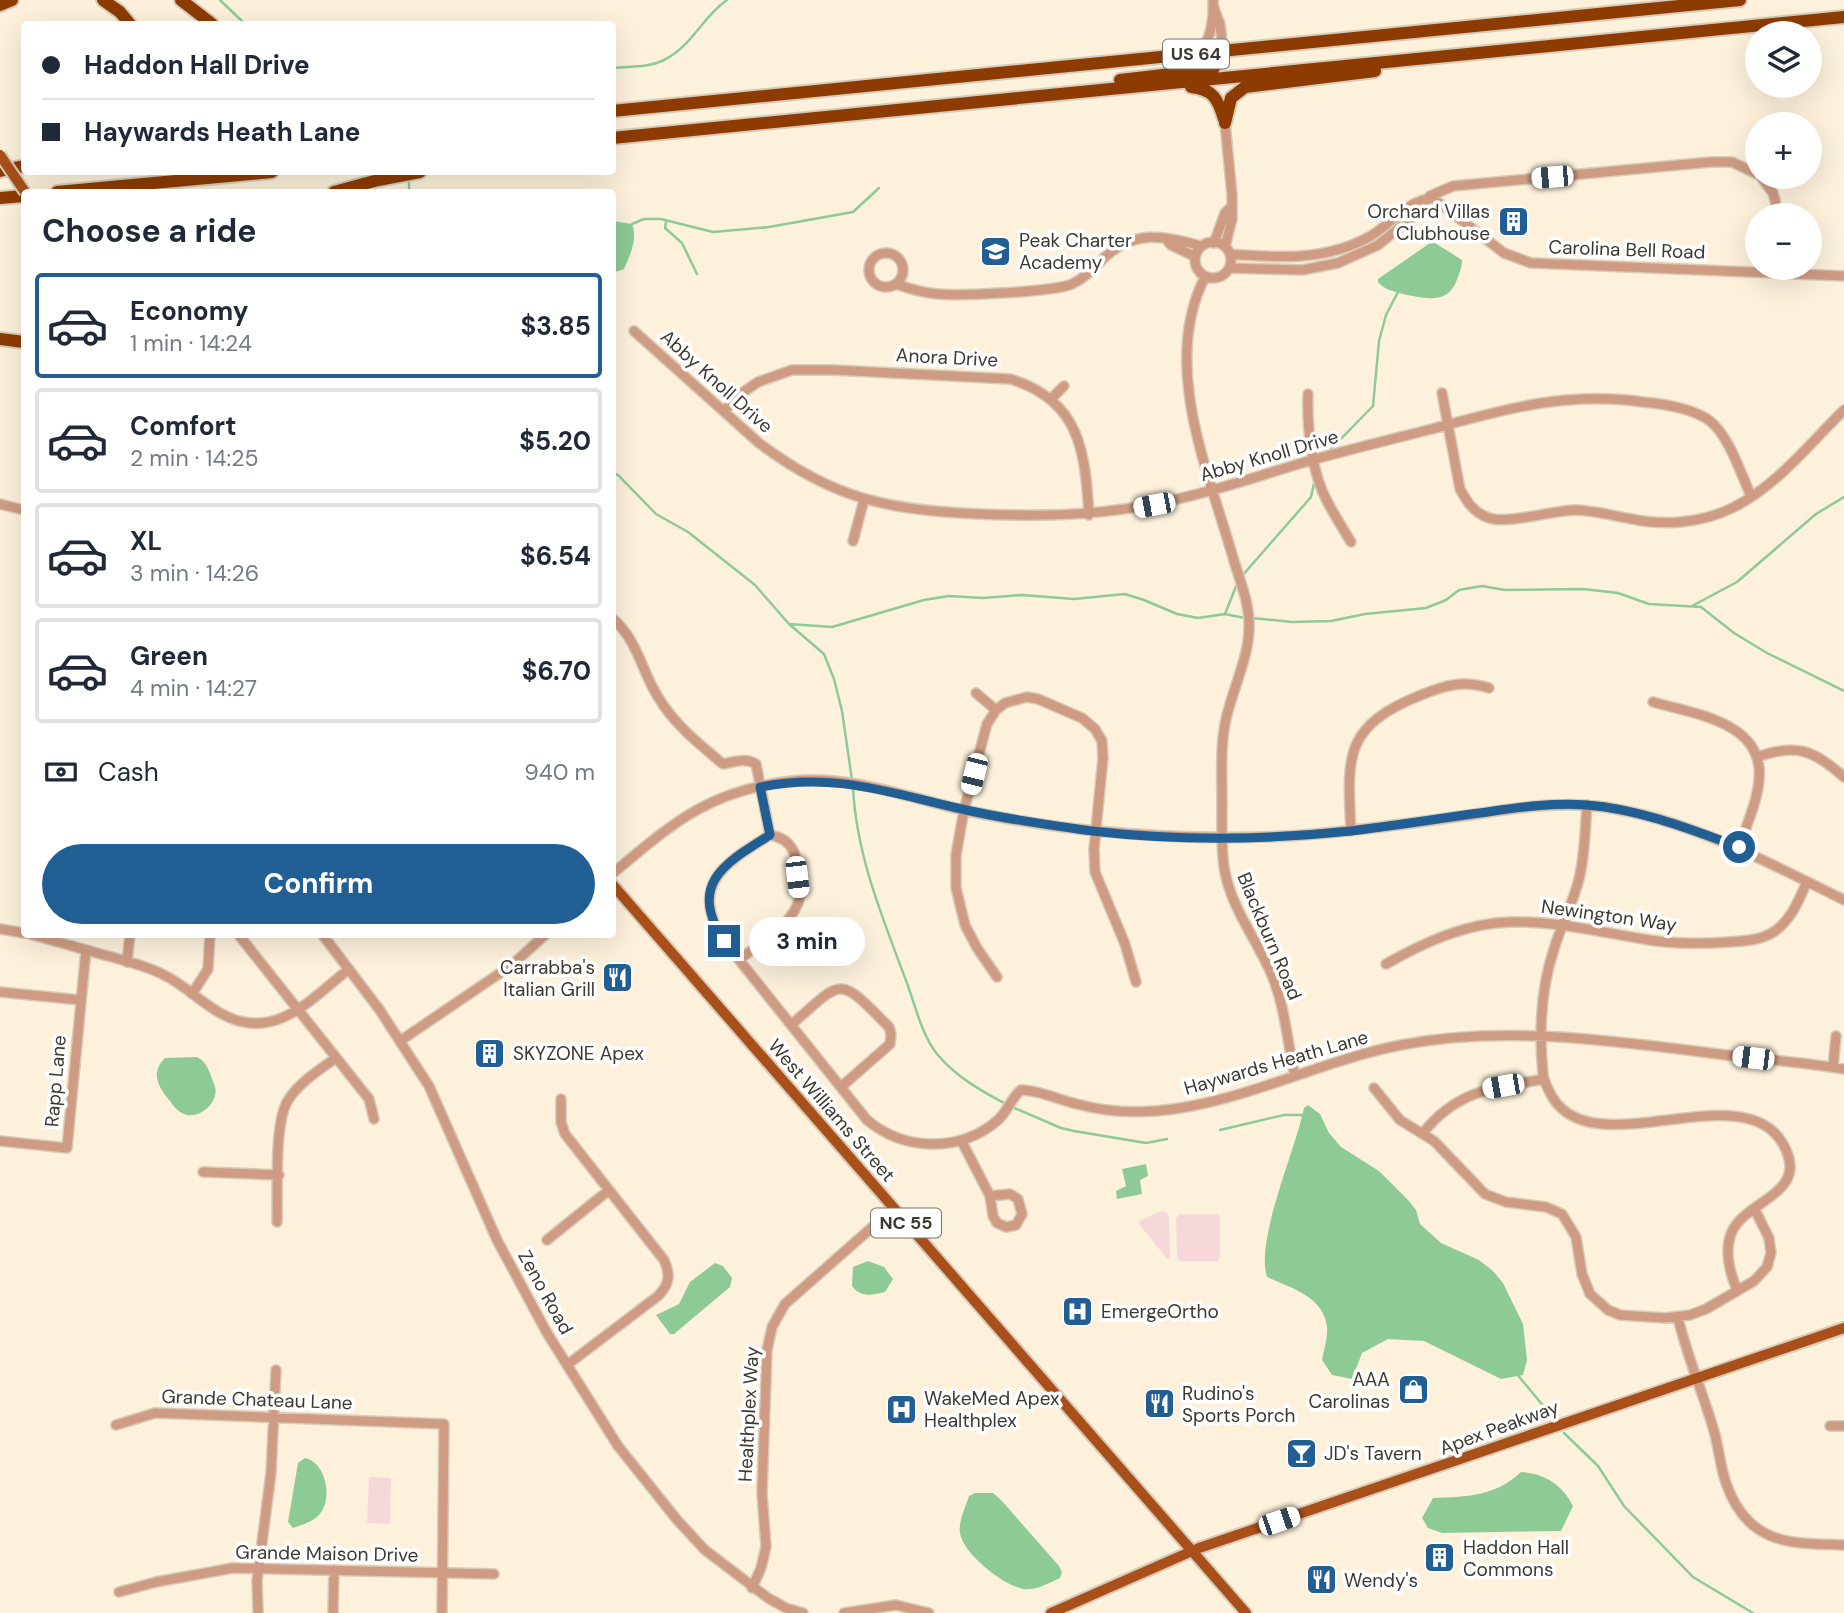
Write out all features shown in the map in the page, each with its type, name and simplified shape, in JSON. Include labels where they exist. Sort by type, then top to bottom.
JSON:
[{"type":"highway","points":[[0,5],[12,0]]},
{"type":"highway","points":[[103,0],[128,21]]},
{"type":"highway","points":[[181,0],[208,21]]},
{"type":"highway","name":"US 64","points":[[616,109],[1740,0]]},
{"type":"highway","name":"US 64","points":[[616,138],[1844,17]]},
{"type":"highway","points":[[1225,123],[1231,97],[1245,88],[1449,62],[1523,48]]},
{"type":"highway","points":[[1048,94],[1102,83],[1206,70],[1214,68],[1223,51]]},
{"type":"highway","points":[[1159,85],[1209,91],[1217,98],[1225,123]]},
{"type":"highway","points":[[0,172],[21,168]]},
{"type":"highway","points":[[89,189],[240,175]]},
{"type":"highway","points":[[345,189],[404,175]]},
{"type":"highway","points":[[0,198],[21,195]]},
{"type":"highway","points":[[0,338],[21,342]]},
{"type":"main road","points":[[0,155],[22,189]]},
{"type":"main road","name":"West Williams Street","points":[[616,889],[1246,1613]]},
{"type":"main road","name":"Apex Peakway","points":[[1051,1613],[1192,1551],[1844,1328]]},
{"type":"street","points":[[1213,3],[1220,23],[1223,51]]},
{"type":"street","points":[[1200,53],[1211,32],[1213,3]]},
{"type":"street","points":[[1201,246],[1194,257],[1196,269],[1205,277],[1216,278],[1229,268],[1232,195],[1225,123]]},
{"type":"street","points":[[899,280],[930,294],[1060,288],[1081,280],[1123,243],[1143,237],[1201,246],[1214,243],[1228,251],[1300,258],[1321,255],[1372,236],[1412,204],[1446,188],[1711,162],[1745,167]]},
{"type":"street","points":[[1229,268],[1310,269],[1338,264],[1360,255],[1392,234],[1410,219],[1427,198]]},
{"type":"street","name":"Carolina Bell Road","points":[[1427,198],[1504,253],[1531,263],[1745,269]]},
{"type":"street","points":[[1214,243],[1224,213],[1231,207]]},
{"type":"street","points":[[1166,239],[1171,245],[1194,257]]},
{"type":"street","points":[[1354,244],[1360,255]]},
{"type":"street","name":"Carolina Bell Road","points":[[1822,274],[1844,276]]},
{"type":"street","name":"Blackburn Road","points":[[1205,277],[1191,311],[1188,333],[1191,404],[1249,621],[1246,648],[1224,735],[1223,866],[1229,890],[1275,983],[1283,1009],[1295,1076]]},
{"type":"street","name":"Abby Knoll Drive","points":[[634,331],[759,443],[799,472],[864,500],[897,508],[1038,516],[1089,514],[1154,505],[1492,411],[1584,397],[1669,406],[1709,419],[1720,429],[1751,496]]},
{"type":"street","name":"Anora Drive","points":[[724,411],[758,382],[780,373],[806,369],[997,377],[1023,382],[1052,398],[1071,422],[1081,447],[1089,514]]},
{"type":"street","points":[[1052,398],[1064,386]]},
{"type":"street","points":[[1442,393],[1460,489],[1472,508],[1491,519],[1506,520],[1576,510],[1636,520],[1681,522],[1704,518],[1732,508],[1772,482],[1844,410]]},
{"type":"street","points":[[1308,394],[1309,435],[1314,460],[1326,501],[1351,542]]},
{"type":"street","points":[[853,541],[864,500]]},
{"type":"street","points":[[0,504],[21,509]]},
{"type":"street","points":[[616,622],[636,647],[657,697],[692,738],[723,764],[750,760],[755,764],[770,835],[787,840],[793,849],[800,896],[794,913],[739,960]]},
{"type":"street","points":[[1351,831],[1348,783],[1350,760],[1356,742],[1368,726],[1393,706],[1451,685],[1470,682],[1489,688]]},
{"type":"street","points":[[976,693],[996,710]]},
{"type":"street","points":[[997,977],[971,936],[958,900],[955,863],[964,810],[987,723],[996,710],[1017,698],[1038,699],[1083,718],[1095,729],[1102,741],[1094,862],[1097,881],[1125,944],[1136,982]]},
{"type":"street","points":[[1654,702],[1731,726],[1743,736],[1757,757],[1757,790],[1739,847]]},
{"type":"street","points":[[1757,757],[1785,750],[1803,751],[1818,757],[1844,777]]},
{"type":"street","points":[[616,870],[654,837],[696,810],[731,794],[795,781],[831,781],[964,810],[1095,831],[1222,838],[1351,831],[1527,806],[1587,805],[1639,814],[1739,847],[1844,900]]},
{"type":"street","points":[[1587,805],[1580,875],[1575,897],[1546,978],[1541,1026],[1544,1079],[1560,1108],[1571,1117],[1584,1122],[1611,1125],[1720,1116],[1755,1122],[1772,1131],[1786,1149],[1790,1171],[1784,1185],[1737,1223],[1729,1241],[1730,1269],[1737,1290]]},
{"type":"street","name":"Haywards Heath Lane","points":[[770,835],[725,865],[712,887],[710,904],[713,921],[739,960],[867,1120],[892,1137],[928,1145],[961,1140],[985,1129],[998,1120],[1021,1090],[1098,1108],[1154,1111],[1212,1103],[1366,1054],[1436,1039],[1502,1035],[1543,1037],[1844,1069]]},
{"type":"street","name":"Newington Way","points":[[1386,964],[1434,939],[1476,926],[1513,922],[1688,943],[1757,939],[1774,932],[1789,917],[1807,882]]},
{"type":"street","points":[[0,929],[21,933]]},
{"type":"street","points":[[52,938],[164,975],[220,1014],[238,1022],[282,1019],[299,1010],[349,970]]},
{"type":"street","points":[[127,961],[130,938]]},
{"type":"street","points":[[192,994],[208,969],[210,938]]},
{"type":"street","points":[[241,938],[369,1099],[374,1119]]},
{"type":"street","name":"Zeno Road","points":[[324,938],[400,1041],[429,1086],[497,1240],[566,1365],[627,1459],[705,1550],[752,1588],[777,1604],[803,1613]]},
{"type":"street","points":[[400,1041],[512,965],[542,938]]},
{"type":"street","name":"Rapp Lane","points":[[0,1141],[67,1148],[86,950]]},
{"type":"street","points":[[791,1025],[829,992],[839,987],[852,990],[889,1027],[890,1045],[842,1087]]},
{"type":"street","points":[[0,992],[80,1000]]},
{"type":"street","points":[[1833,1067],[1836,1036]]},
{"type":"street","points":[[277,1222],[281,1123],[288,1100],[300,1086],[335,1058]]},
{"type":"street","points":[[1423,1133],[1441,1112],[1470,1094],[1544,1079]]},
{"type":"street","points":[[1374,1088],[1400,1121],[1423,1133],[1443,1150],[1485,1194],[1506,1202],[1546,1207],[1562,1214],[1576,1237],[1584,1283],[1597,1303],[1620,1315],[1678,1318],[1698,1313],[1762,1274],[1771,1257],[1769,1237],[1755,1210]]},
{"type":"street","points":[[561,1099],[561,1122],[565,1134],[664,1260],[668,1270],[668,1283],[658,1296],[566,1365]]},
{"type":"street","points":[[961,1140],[990,1196]]},
{"type":"street","points":[[203,1172],[279,1175]]},
{"type":"street","points":[[547,1240],[609,1190]]},
{"type":"street","name":"Healthplex Way","points":[[752,1588],[766,1547],[762,1493],[767,1350],[772,1327],[779,1313],[794,1295],[894,1208]]},
{"type":"street","points":[[1678,1318],[1716,1438],[1726,1483],[1741,1513],[1754,1526],[1780,1540],[1798,1544],[1844,1545]]},
{"type":"street","points":[[258,1613],[259,1568],[269,1492],[276,1370]]},
{"type":"street","name":"Grande Chateau Lane","points":[[116,1425],[155,1413],[444,1424],[443,1573]]},
{"type":"street","points":[[1830,1426],[1844,1426]]},
{"type":"street","name":"Grande Maison Drive","points":[[119,1592],[219,1569],[494,1574]]},
{"type":"street","points":[[333,1613],[334,1570]]},
{"type":"street","points":[[442,1613],[443,1573]]},
{"type":"street","points":[[844,1613],[896,1605],[929,1613]]},
{"type":"shaded area","points":[[616,221],[632,224],[634,230],[632,247],[624,269],[616,272]]},
{"type":"shaded area","points":[[1430,243],[1435,243],[1462,260],[1456,282],[1447,294],[1434,298],[1418,297],[1389,290],[1378,282],[1378,279]]},
{"type":"shaded area","points":[[197,1057],[208,1068],[216,1090],[215,1096],[209,1106],[199,1114],[187,1115],[177,1110],[159,1085],[158,1069],[165,1058]]},
{"type":"shaded area","points":[[1308,1105],[1320,1114],[1329,1133],[1341,1147],[1379,1171],[1409,1201],[1416,1210],[1420,1224],[1441,1243],[1479,1260],[1503,1283],[1523,1324],[1527,1360],[1523,1375],[1501,1379],[1424,1341],[1388,1339],[1362,1353],[1352,1379],[1332,1375],[1322,1360],[1327,1327],[1320,1308],[1305,1295],[1267,1277],[1265,1261],[1271,1218],[1304,1108]]},
{"type":"shaded area","points":[[1146,1164],[1148,1176],[1140,1180],[1142,1194],[1117,1199],[1116,1191],[1126,1186],[1122,1169]]},
{"type":"shaded area","points":[[1161,1211],[1169,1216],[1170,1258],[1167,1259],[1139,1221]]},
{"type":"shaded area","points":[[1180,1214],[1216,1214],[1220,1217],[1218,1261],[1180,1261],[1177,1258],[1176,1218]]},
{"type":"shaded area","points":[[868,1261],[884,1267],[893,1279],[885,1292],[863,1294],[852,1286],[853,1267]]},
{"type":"shaded area","points":[[715,1263],[723,1266],[732,1278],[730,1287],[674,1334],[670,1334],[656,1315],[679,1304],[690,1282]]},
{"type":"shaded area","points":[[305,1458],[312,1461],[323,1474],[326,1500],[319,1515],[293,1528],[288,1522],[298,1463]]},
{"type":"shaded area","points":[[1521,1472],[1545,1478],[1558,1486],[1569,1499],[1573,1506],[1561,1531],[1442,1533],[1428,1528],[1422,1518],[1433,1498],[1469,1496],[1491,1491]]},
{"type":"shaded area","points":[[369,1477],[391,1478],[390,1524],[367,1523]]},
{"type":"shaded area","points":[[975,1493],[993,1493],[1001,1500],[1059,1566],[1062,1572],[1060,1578],[1037,1588],[1023,1589],[1005,1582],[976,1559],[960,1533],[961,1519],[969,1496]]},
{"type":"waterway","points":[[220,0],[242,21]]},
{"type":"waterway","points":[[616,68],[650,65],[672,55],[727,0]]},
{"type":"waterway","points":[[409,178],[409,189]]},
{"type":"waterway","points":[[632,224],[644,219],[661,219],[713,232],[769,227],[853,212],[879,188]]},
{"type":"waterway","points":[[666,222],[665,228],[682,243],[697,274]]},
{"type":"waterway","points":[[1329,451],[1373,406],[1379,341],[1386,315],[1398,292]]},
{"type":"waterway","points":[[616,474],[656,514],[688,532],[755,585],[789,624],[824,654],[842,711],[852,780]]},
{"type":"waterway","points":[[1242,576],[1311,497],[1315,479]]},
{"type":"waterway","points":[[1692,606],[1737,582],[1816,514],[1844,497]]},
{"type":"waterway","points":[[1225,614],[1237,584]]},
{"type":"waterway","points":[[1252,618],[1292,622],[1331,621],[1365,614],[1426,608],[1446,600],[1459,590],[1482,586],[1505,590],[1583,589],[1618,593],[1649,604],[1701,607],[1734,633],[1767,653],[1844,691]]},
{"type":"waterway","points":[[789,624],[832,627],[924,600],[949,596],[983,598],[1022,595],[1074,599],[1125,594],[1177,614],[1198,618],[1225,614],[1245,618]]},
{"type":"waterway","points":[[853,787],[865,863],[927,1038],[937,1054],[960,1076],[1006,1104]]},
{"type":"waterway","points":[[1012,1107],[1074,1131],[1146,1143],[1167,1139]]},
{"type":"waterway","points":[[1220,1130],[1284,1115],[1302,1115],[1304,1119]]},
{"type":"waterway","points":[[1516,1373],[1550,1414]]},
{"type":"waterway","points":[[1564,1433],[1598,1466],[1624,1506],[1693,1577],[1753,1613]]},
{"type":"place","name":"Orchard Villas Clubhouse","points":[[1513,222]]},
{"type":"place","name":"Peak Charter Academy","points":[[996,251]]},
{"type":"place","name":"Carrabba's Italian Grill","points":[[618,978]]},
{"type":"place","name":"SKYZONE Apex","points":[[490,1053]]},
{"type":"place","name":"EmergeOrtho","points":[[1078,1311]]},
{"type":"place","name":"AAA Carolinas","points":[[1413,1390]]},
{"type":"place","name":"Rudino's Sports Porch","points":[[1159,1404]]},
{"type":"place","name":"WakeMed Apex Healthplex","points":[[901,1409]]},
{"type":"place","name":"JD's Tavern","points":[[1301,1453]]},
{"type":"place","name":"Haddon Hall Commons","points":[[1440,1558]]},
{"type":"place","name":"Wendy's","points":[[1321,1580]]},
{"type":"route","points":[[724,941],[710,913],[710,895],[715,879],[731,859],[770,835],[760,787],[795,781],[831,781],[859,785],[964,810],[1095,831],[1210,838],[1351,831],[1527,806],[1587,805],[1639,814],[1739,847]]}]
